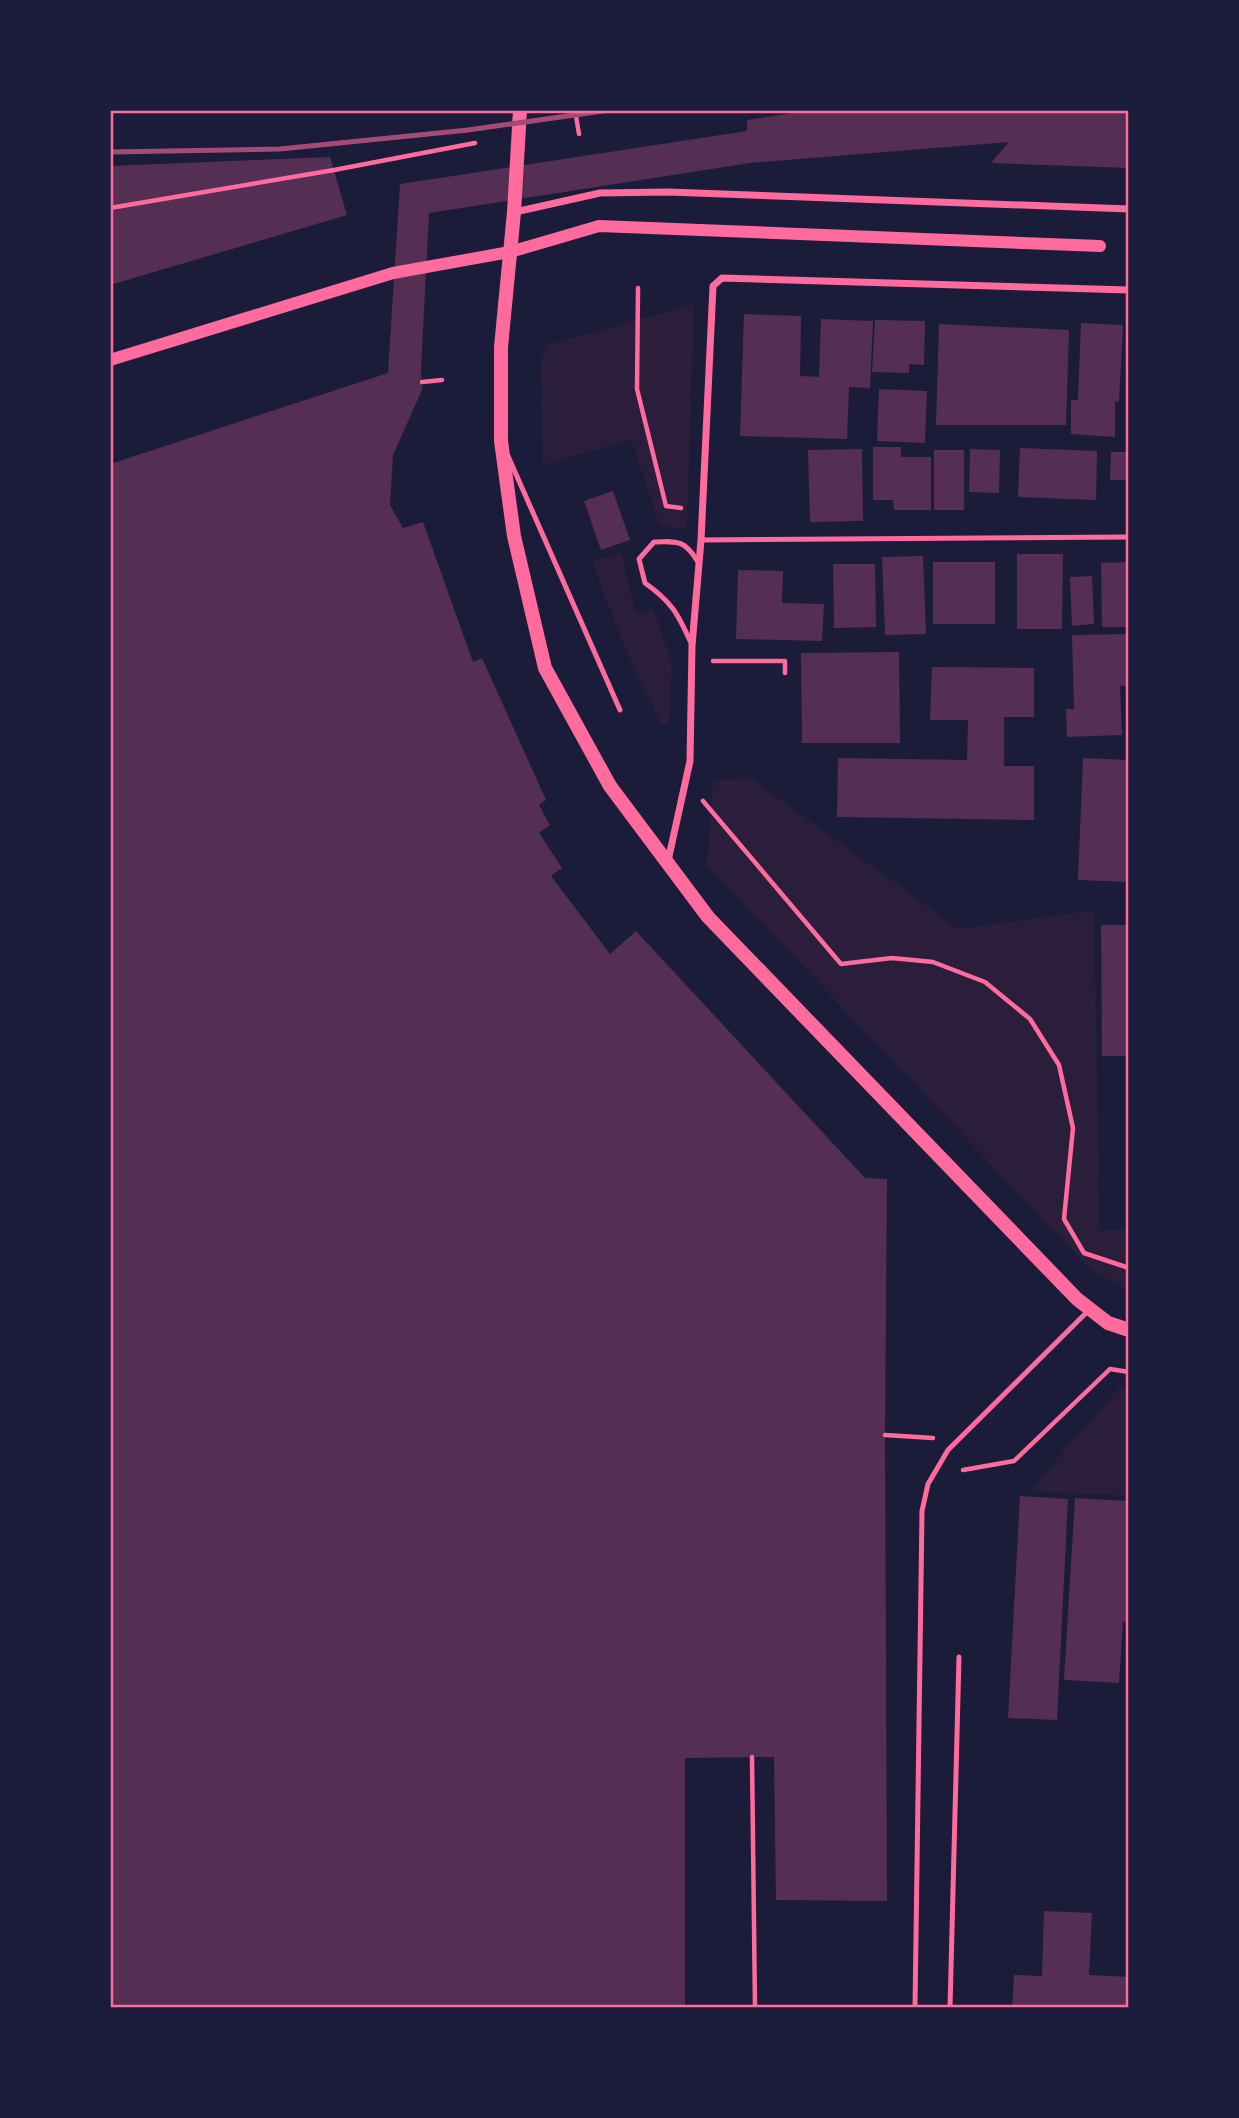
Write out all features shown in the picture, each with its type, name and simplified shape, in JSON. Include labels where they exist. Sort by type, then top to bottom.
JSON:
[{"type":"main road","points":[[520,110],[514,212],[501,348],[501,441],[514,536],[545,668],[610,786],[708,917],[1077,1299],[1108,1323],[1129,1331]]},
{"type":"street","points":[[514,212],[600,193],[668,192],[1129,209]]},
{"type":"street","points":[[110,360],[393,273],[510,252],[599,226],[1100,246]]},
{"type":"street","points":[[667,862],[690,761],[692,646],[701,540],[713,286],[722,278],[1129,290]]},
{"type":"lane","points":[[501,441],[620,710]]},
{"type":"lane","points":[[701,540],[1129,537]]},
{"type":"lane","points":[[692,646],[677,611],[659,592],[645,583],[639,559],[654,542],[676,541],[690,548],[699,563]]},
{"type":"lane","points":[[915,2008],[922,1511],[928,1484],[948,1450],[1090,1309]]},
{"type":"lane","points":[[950,2008],[959,1657]]},
{"type":"path","points":[[575,110],[579,134]]},
{"type":"path","points":[[110,208],[475,143]]},
{"type":"path","points":[[638,288],[637,389],[666,506],[702,510]]},
{"type":"path","points":[[422,382],[442,380]]},
{"type":"path","points":[[692,661],[785,661],[785,673]]},
{"type":"path","points":[[702,800],[841,964],[892,958],[933,962],[985,982],[1030,1019],[1059,1065],[1073,1128],[1064,1219],[1084,1253],[1129,1268]]},
{"type":"path","points":[[963,1470],[1014,1461],[1110,1369],[1129,1372]]},
{"type":"path","points":[[885,1435],[934,1438]]},
{"type":"path","points":[[752,1757],[755,2008]]},
{"type":"shaded area","points":[[694,304],[687,529],[660,526],[631,440],[543,465],[540,362],[547,345]]},
{"type":"shaded area","points":[[621,553],[636,614],[653,608],[672,663],[669,723],[661,725],[624,646],[592,561]]},
{"type":"shaded area","points":[[752,779],[959,929],[1094,910],[1100,1230],[1129,1230],[1129,1290],[1093,1272],[707,865],[713,780]]},
{"type":"shaded area","points":[[1120,1387],[1129,1389],[1129,1496],[1029,1491]]},
{"type":"building","points":[[813,110],[1129,110],[1129,168],[991,163],[1009,142],[750,163],[429,213],[422,390],[393,455],[390,505],[403,528],[423,522],[473,662],[482,658],[546,800],[539,805],[550,825],[539,833],[562,868],[551,876],[610,954],[636,931],[865,1178],[887,1179],[887,1901],[776,1900],[774,1757],[685,1758],[685,2008],[110,2008],[110,464],[388,373],[400,184],[747,131],[747,120]]},
{"type":"building","points":[[330,157],[347,215],[110,285],[110,166]]},
{"type":"building","points":[[744,314],[801,316],[800,376],[819,377],[821,319],[873,321],[870,388],[849,387],[847,439],[740,436]]},
{"type":"building","points":[[875,320],[925,321],[924,365],[909,364],[909,373],[872,372]]},
{"type":"building","points":[[1081,323],[1123,325],[1119,402],[1115,401],[1115,437],[1071,434],[1071,400],[1078,400]]},
{"type":"building","points":[[939,324],[1069,330],[1066,425],[936,425]]},
{"type":"building","points":[[879,389],[927,391],[925,443],[877,441]]},
{"type":"building","points":[[873,447],[901,447],[901,457],[931,457],[931,510],[894,510],[893,500],[873,500]]},
{"type":"building","points":[[1020,448],[1097,451],[1096,500],[1018,497]]},
{"type":"building","points":[[862,449],[863,521],[810,522],[808,450]]},
{"type":"building","points":[[970,449],[1000,450],[999,493],[969,492]]},
{"type":"building","points":[[934,450],[964,450],[964,510],[934,510]]},
{"type":"building","points":[[1111,452],[1129,452],[1129,480],[1110,480]]},
{"type":"building","points":[[613,491],[630,540],[601,550],[584,501]]},
{"type":"building","points":[[1017,554],[1063,554],[1062,629],[1017,629]]},
{"type":"building","points":[[923,556],[926,634],[885,635],[882,557]]},
{"type":"building","points":[[933,562],[995,562],[995,624],[933,624]]},
{"type":"building","points":[[1129,562],[1129,627],[1102,627],[1101,563]]},
{"type":"building","points":[[833,564],[875,564],[876,627],[834,628]]},
{"type":"building","points":[[738,570],[783,571],[782,603],[824,604],[822,641],[736,639]]},
{"type":"building","points":[[1092,576],[1094,624],[1072,626],[1070,577]]},
{"type":"building","points":[[1129,634],[1129,686],[1120,686],[1122,735],[1067,737],[1066,709],[1074,709],[1072,635]]},
{"type":"building","points":[[899,652],[900,743],[802,743],[801,653]]},
{"type":"building","points":[[932,667],[1034,668],[1034,717],[1004,717],[1004,766],[1034,766],[1034,820],[837,817],[838,758],[967,760],[968,720],[930,720]]},
{"type":"building","points":[[1083,758],[1129,760],[1129,882],[1078,880]]},
{"type":"building","points":[[1101,925],[1129,925],[1129,1056],[1102,1056]]},
{"type":"building","points":[[1020,1496],[1068,1499],[1057,1720],[1008,1718]]},
{"type":"building","points":[[1075,1498],[1129,1501],[1129,1622],[1123,1621],[1119,1683],[1064,1680]]},
{"type":"building","points":[[1044,1911],[1092,1913],[1089,1975],[1129,1977],[1129,2008],[1012,2008],[1014,1975],[1042,1976]]},
{"type":"railway","points":[[110,152],[280,149],[468,130],[610,110]]}]
